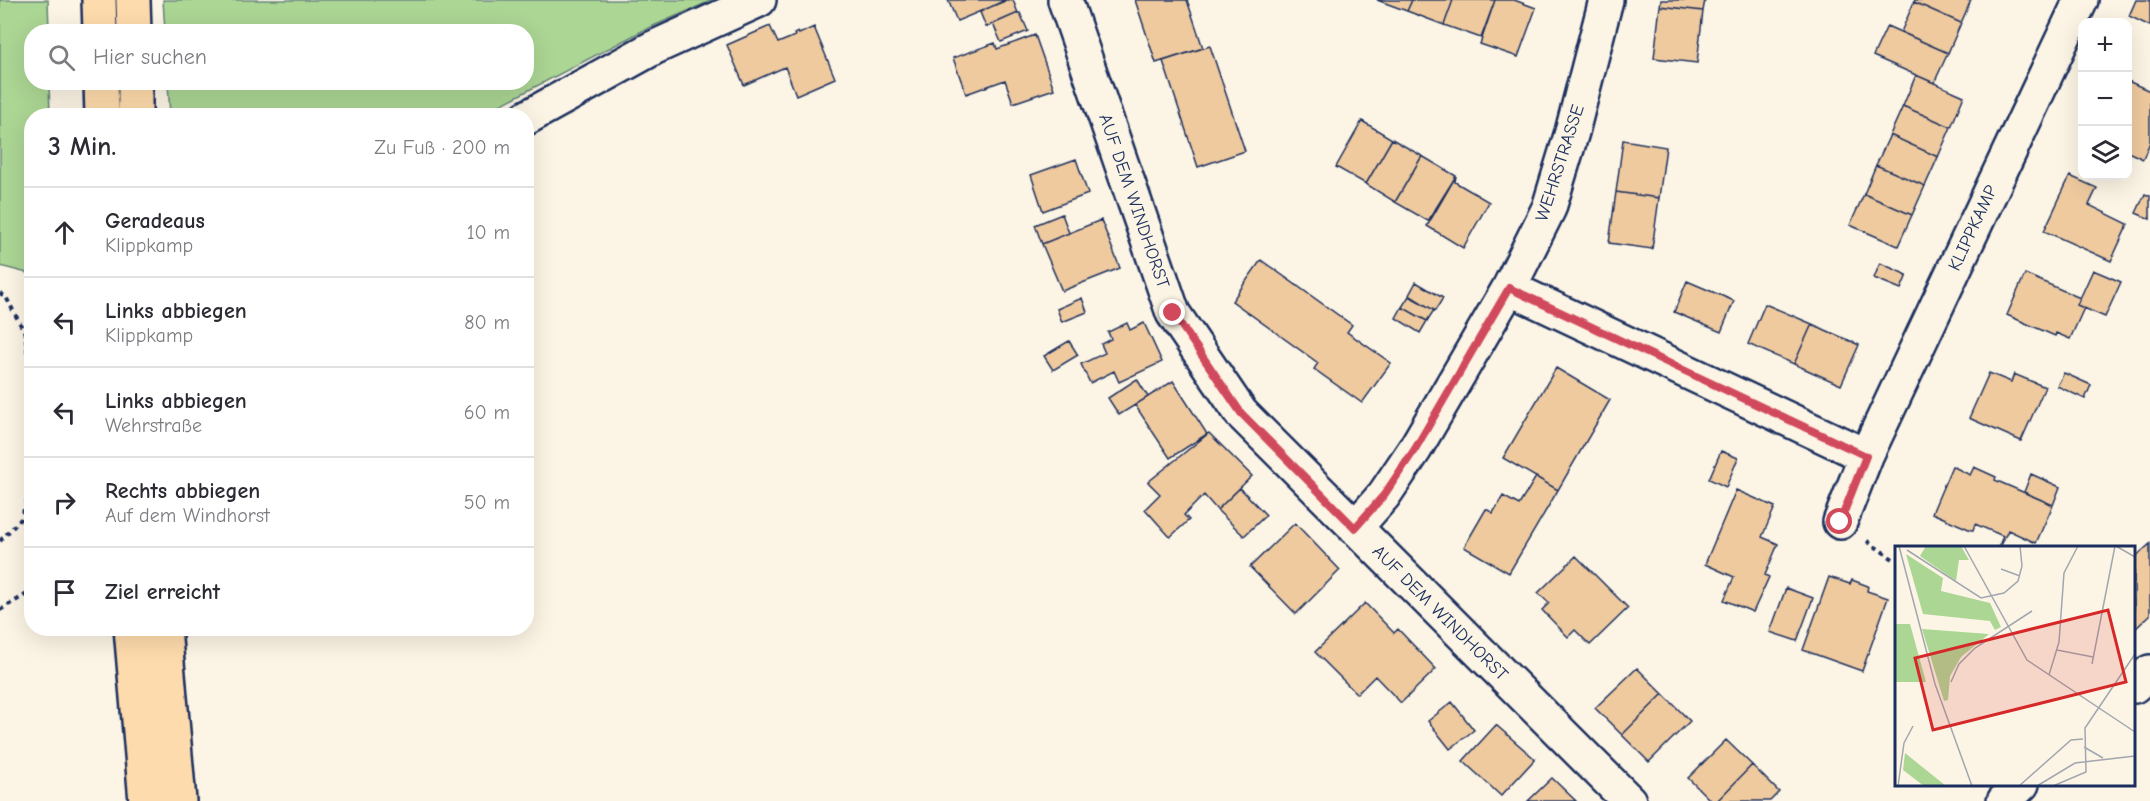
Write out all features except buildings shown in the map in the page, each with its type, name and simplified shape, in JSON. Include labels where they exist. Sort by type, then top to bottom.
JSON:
[{"type":"highway","points":[[99,0],[100,24]]},
{"type":"highway","points":[[133,0],[134,24]]},
{"type":"highway","points":[[101,90],[102,108]]},
{"type":"highway","points":[[135,90],[135,108]]},
{"type":"highway","points":[[132,636],[146,801]]},
{"type":"highway","points":[[166,636],[179,801]]},
{"type":"street","points":[[534,114],[653,48],[759,0]]},
{"type":"street","name":"AUF DEM WINDHORST","points":[[1065,0],[1173,313],[1241,413],[1629,801]]},
{"type":"street","name":"WEHRSTRASSE","points":[[1355,528],[1384,495],[1415,449],[1509,288],[1549,208],[1572,132],[1606,0]]},
{"type":"street","name":"KLIPPKAMP","points":[[1840,522],[1866,456],[2081,0]]},
{"type":"street","points":[[1509,288],[1866,456]]},
{"type":"street","points":[[2135,684],[2150,672]]},
{"type":"street","points":[[2004,801],[2020,786]]},
{"type":"path","points":[[0,293],[6,297],[24,331]]},
{"type":"path","points":[[0,541],[21,519],[24,509]]},
{"type":"path","points":[[0,610],[24,596]]},
{"type":"green space","points":[[0,0],[48,0],[49,24],[24,24],[24,90],[49,90],[50,108],[24,108],[24,272],[0,266]]},
{"type":"green space","points":[[163,0],[713,0],[644,30],[534,87],[534,24],[165,24]]},
{"type":"green space","points":[[168,90],[529,90],[494,108],[170,108]]},
{"type":"route","points":[[1173,313],[1241,413],[1355,528],[1384,495],[1415,449],[1509,288],[1866,456],[1840,522]]}]
